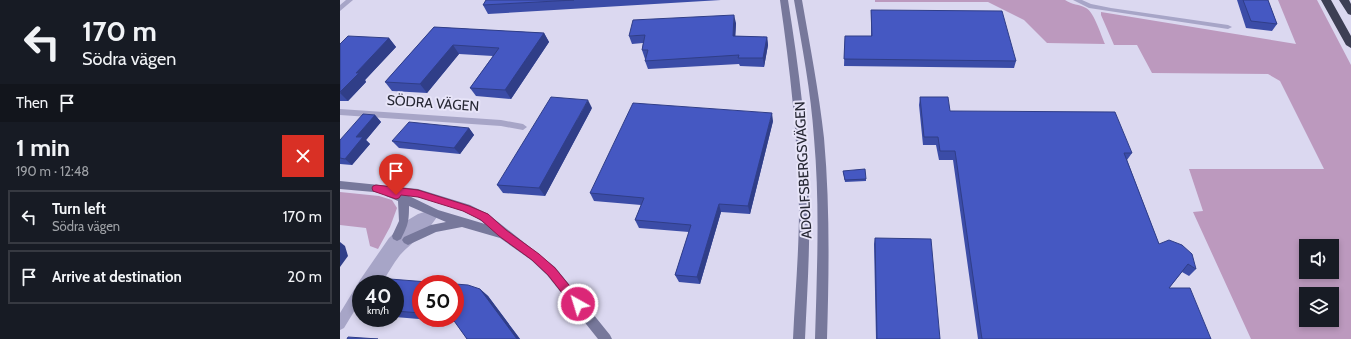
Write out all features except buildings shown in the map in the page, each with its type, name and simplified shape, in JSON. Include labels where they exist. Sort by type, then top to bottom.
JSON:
[{"type":"highway","points":[[1326,0],[1351,45]]},
{"type":"highway","points":[[1344,0],[1351,12]]},
{"type":"main road","name":"ADOLFSBERGSVÄGEN","points":[[784,0],[795,70],[803,166],[804,231],[799,339]]},
{"type":"main road","name":"ADOLFSBERGSVÄGEN","points":[[798,0],[815,104],[822,190],[823,231],[820,339]]},
{"type":"main road","points":[[786,14],[800,14]]},
{"type":"main road","points":[[799,105],[815,104]]},
{"type":"main road","points":[[340,185],[418,194],[466,208],[484,217],[551,271],[606,339]]},
{"type":"main road","points":[[376,188],[403,198],[434,213],[462,223],[502,233]]},
{"type":"main road","points":[[397,236],[404,221],[403,198]]},
{"type":"main road","points":[[434,213],[445,202]]},
{"type":"main road","points":[[408,240],[436,228],[462,223]]},
{"type":"main road","points":[[804,231],[823,231]]},
{"type":"street","points":[[340,9],[350,0]]},
{"type":"street","points":[[1076,0],[1089,6],[1111,10],[1228,27]]},
{"type":"street","name":"SÖDRA VÄGEN","points":[[340,112],[501,123],[522,127]]},
{"type":"street","points":[[370,275],[397,236],[418,218],[434,213]]},
{"type":"street","points":[[380,275],[396,252],[427,222],[434,213]]},
{"type":"street","points":[[340,324],[352,305]]},
{"type":"shaded area","points":[[875,0],[1065,0],[1089,10],[1105,44],[1047,43],[1024,20],[988,2],[875,2]]},
{"type":"shaded area","points":[[1278,0],[1317,0],[1351,65],[1351,339],[1251,339],[1193,212],[1203,211],[1189,169],[1324,169],[1280,81],[1268,74],[1152,73],[1137,45],[1114,45],[1101,12],[1296,44]]},
{"type":"shaded area","points":[[340,192],[379,196],[392,200],[397,208],[390,227],[378,249],[370,246],[366,228],[340,225]]},
{"type":"route","points":[[396,195],[376,188],[399,190],[418,194],[466,208],[484,217],[551,271],[578,304]]}]
